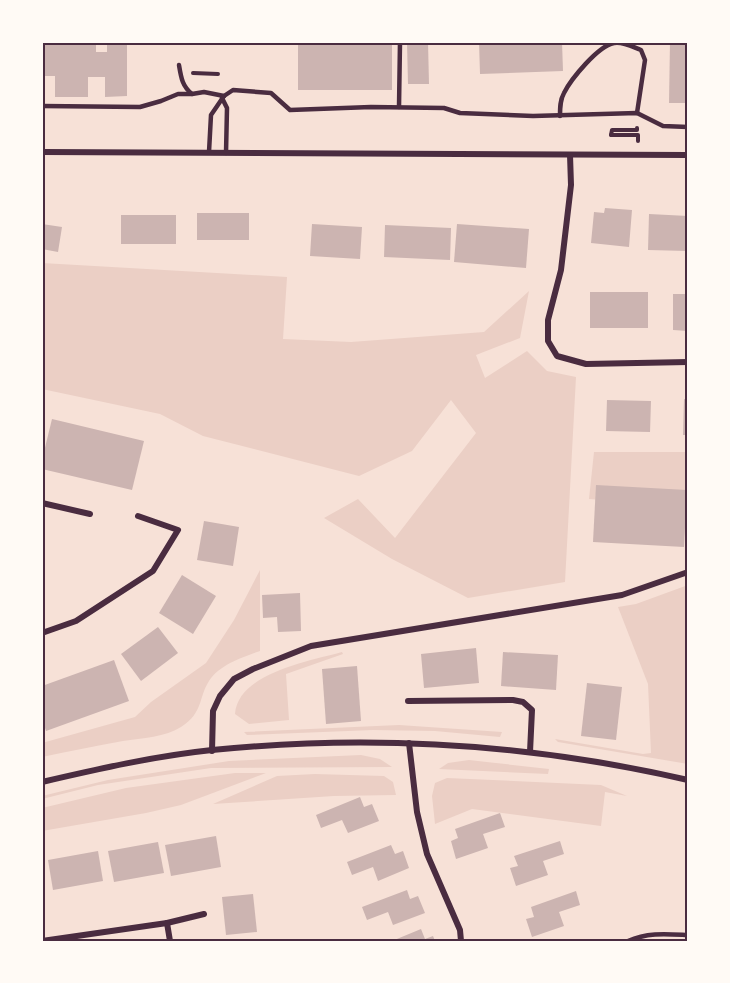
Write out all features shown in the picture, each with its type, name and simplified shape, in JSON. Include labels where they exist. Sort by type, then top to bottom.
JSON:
[{"type":"street","points":[[42,152],[688,155]]},
{"type":"street","points":[[570,155],[571,185],[561,270],[548,320],[548,341],[557,356],[586,364],[688,362]]},
{"type":"street","points":[[42,503],[90,514]]},
{"type":"street","points":[[42,633],[76,621],[153,571],[178,530],[138,516]]},
{"type":"street","points":[[212,750],[213,711],[220,696],[234,679],[311,646],[622,595],[688,572]]},
{"type":"street","points":[[408,701],[513,700],[523,702],[532,710],[530,752]]},
{"type":"street","points":[[409,743],[417,812],[427,854],[460,930],[461,941]]},
{"type":"street","points":[[42,782],[111,766],[212,750],[309,744],[409,743],[530,752],[655,772],[688,780]]},
{"type":"street","points":[[42,941],[167,923],[204,914]]},
{"type":"street","points":[[167,923],[170,941]]},
{"type":"lane","points":[[399,107],[400,42]]},
{"type":"lane","points":[[560,116],[560,105],[564,93],[577,74],[602,48],[614,43],[641,50],[645,60],[637,113]]},
{"type":"lane","points":[[179,65],[181,78],[186,89],[192,94]]},
{"type":"lane","points":[[209,152],[212,115],[223,97],[233,90],[271,93],[290,110],[399,107],[444,108],[460,113],[560,116],[637,113],[663,126],[688,127]]},
{"type":"lane","points":[[42,105],[140,107],[178,94],[204,92],[223,97]]},
{"type":"lane","points":[[223,97],[227,108],[226,153]]},
{"type":"lane","points":[[628,941],[642,935],[662,933],[688,935]]},
{"type":"path","points":[[192,73],[218,74]]},
{"type":"path","points":[[637,130],[612,130],[611,135],[638,135],[638,141]]},
{"type":"shaded area","points":[[42,263],[287,277],[283,339],[351,342],[484,332],[529,291],[520,338],[476,355],[485,378],[527,351],[547,371],[576,377],[565,582],[468,598],[392,559],[324,518],[358,499],[395,538],[476,433],[451,400],[412,451],[359,476],[203,436],[160,414],[42,389]]},
{"type":"shaded area","points":[[594,452],[688,452],[688,506],[589,499]]},
{"type":"shaded area","points":[[260,570],[260,651],[219,670],[209,681],[194,716],[181,727],[161,735],[42,757],[42,743],[135,717],[151,702],[206,663],[234,620]]},
{"type":"shaded area","points":[[688,585],[688,764],[558,742],[555,739],[643,754],[651,753],[648,684],[618,607],[636,604]]},
{"type":"shaded area","points":[[342,652],[343,654],[286,674],[289,720],[249,724],[235,714],[239,700],[248,688],[262,679],[295,665]]},
{"type":"shaded area","points":[[399,725],[502,732],[500,737],[435,731],[373,730],[247,735],[244,732]]},
{"type":"shaded area","points":[[361,755],[380,759],[392,767],[211,768],[98,785],[42,799],[42,796],[108,780],[229,761]]},
{"type":"shaded area","points":[[469,760],[549,769],[548,774],[439,769],[448,763]]},
{"type":"shaded area","points":[[235,773],[266,773],[181,805],[42,831],[42,808],[126,788]]},
{"type":"shaded area","points":[[315,774],[384,776],[393,782],[396,795],[334,796],[213,804],[277,776]]},
{"type":"shaded area","points":[[447,778],[601,785],[627,796],[605,792],[601,826],[472,809],[435,824],[432,796],[435,783]]},
{"type":"building","points":[[42,42],[96,42],[96,52],[107,52],[107,42],[127,42],[127,96],[105,97],[105,77],[88,77],[88,97],[55,97],[55,76],[42,76]]},
{"type":"building","points":[[298,42],[392,42],[392,90],[298,90]]},
{"type":"building","points":[[407,42],[428,42],[429,84],[408,84]]},
{"type":"building","points":[[479,42],[562,42],[563,71],[480,74]]},
{"type":"building","points":[[670,42],[688,42],[688,103],[669,103]]},
{"type":"building","points":[[605,208],[632,210],[629,247],[591,243],[594,212],[604,213]]},
{"type":"building","points":[[197,213],[249,213],[249,240],[197,240]]},
{"type":"building","points":[[649,214],[688,216],[688,251],[648,250]]},
{"type":"building","points":[[121,215],[176,215],[176,244],[121,244]]},
{"type":"building","points":[[42,224],[62,227],[58,252],[42,249]]},
{"type":"building","points":[[312,224],[362,227],[360,259],[310,256]]},
{"type":"building","points":[[457,224],[529,229],[526,268],[454,262]]},
{"type":"building","points":[[385,225],[451,228],[450,260],[384,257]]},
{"type":"building","points":[[590,292],[648,292],[648,328],[590,328]]},
{"type":"building","points":[[673,294],[688,294],[688,331],[673,330]]},
{"type":"building","points":[[684,399],[688,400],[688,435],[683,435]]},
{"type":"building","points":[[607,400],[651,401],[650,432],[606,431]]},
{"type":"building","points":[[52,419],[144,441],[132,490],[42,469]]},
{"type":"building","points":[[596,485],[687,490],[684,547],[593,542]]},
{"type":"building","points":[[204,521],[239,527],[233,566],[197,560]]},
{"type":"building","points":[[182,575],[216,596],[193,634],[159,613]]},
{"type":"building","points":[[300,593],[301,631],[278,632],[277,617],[263,618],[262,595]]},
{"type":"building","points":[[158,627],[178,653],[141,681],[121,654]]},
{"type":"building","points":[[476,648],[479,683],[424,688],[421,654]]},
{"type":"building","points":[[503,652],[558,655],[556,690],[501,686]]},
{"type":"building","points":[[114,660],[129,701],[46,731],[42,719],[42,686]]},
{"type":"building","points":[[357,666],[361,721],[326,724],[322,669]]},
{"type":"building","points":[[587,683],[622,687],[616,740],[581,736]]},
{"type":"building","points":[[360,797],[364,807],[372,804],[379,821],[348,833],[342,820],[321,828],[316,815]]},
{"type":"building","points":[[500,813],[505,827],[483,834],[488,848],[456,859],[451,841],[458,838],[455,829]]},
{"type":"building","points":[[216,836],[221,867],[171,876],[165,845]]},
{"type":"building","points":[[560,841],[564,854],[543,861],[548,875],[516,886],[510,868],[518,866],[514,856]]},
{"type":"building","points":[[158,842],[164,873],[114,882],[108,851]]},
{"type":"building","points":[[391,845],[395,854],[403,851],[409,868],[378,881],[373,867],[352,875],[347,862]]},
{"type":"building","points":[[98,851],[103,881],[53,890],[48,860]]},
{"type":"building","points":[[407,890],[410,899],[418,896],[425,913],[393,925],[388,912],[367,920],[362,907]]},
{"type":"building","points":[[576,891],[580,905],[559,912],[564,926],[532,937],[526,919],[534,917],[531,907]]},
{"type":"building","points":[[253,894],[257,932],[226,935],[222,897]]},
{"type":"building","points":[[421,929],[425,939],[433,936],[435,941],[392,941]]}]
